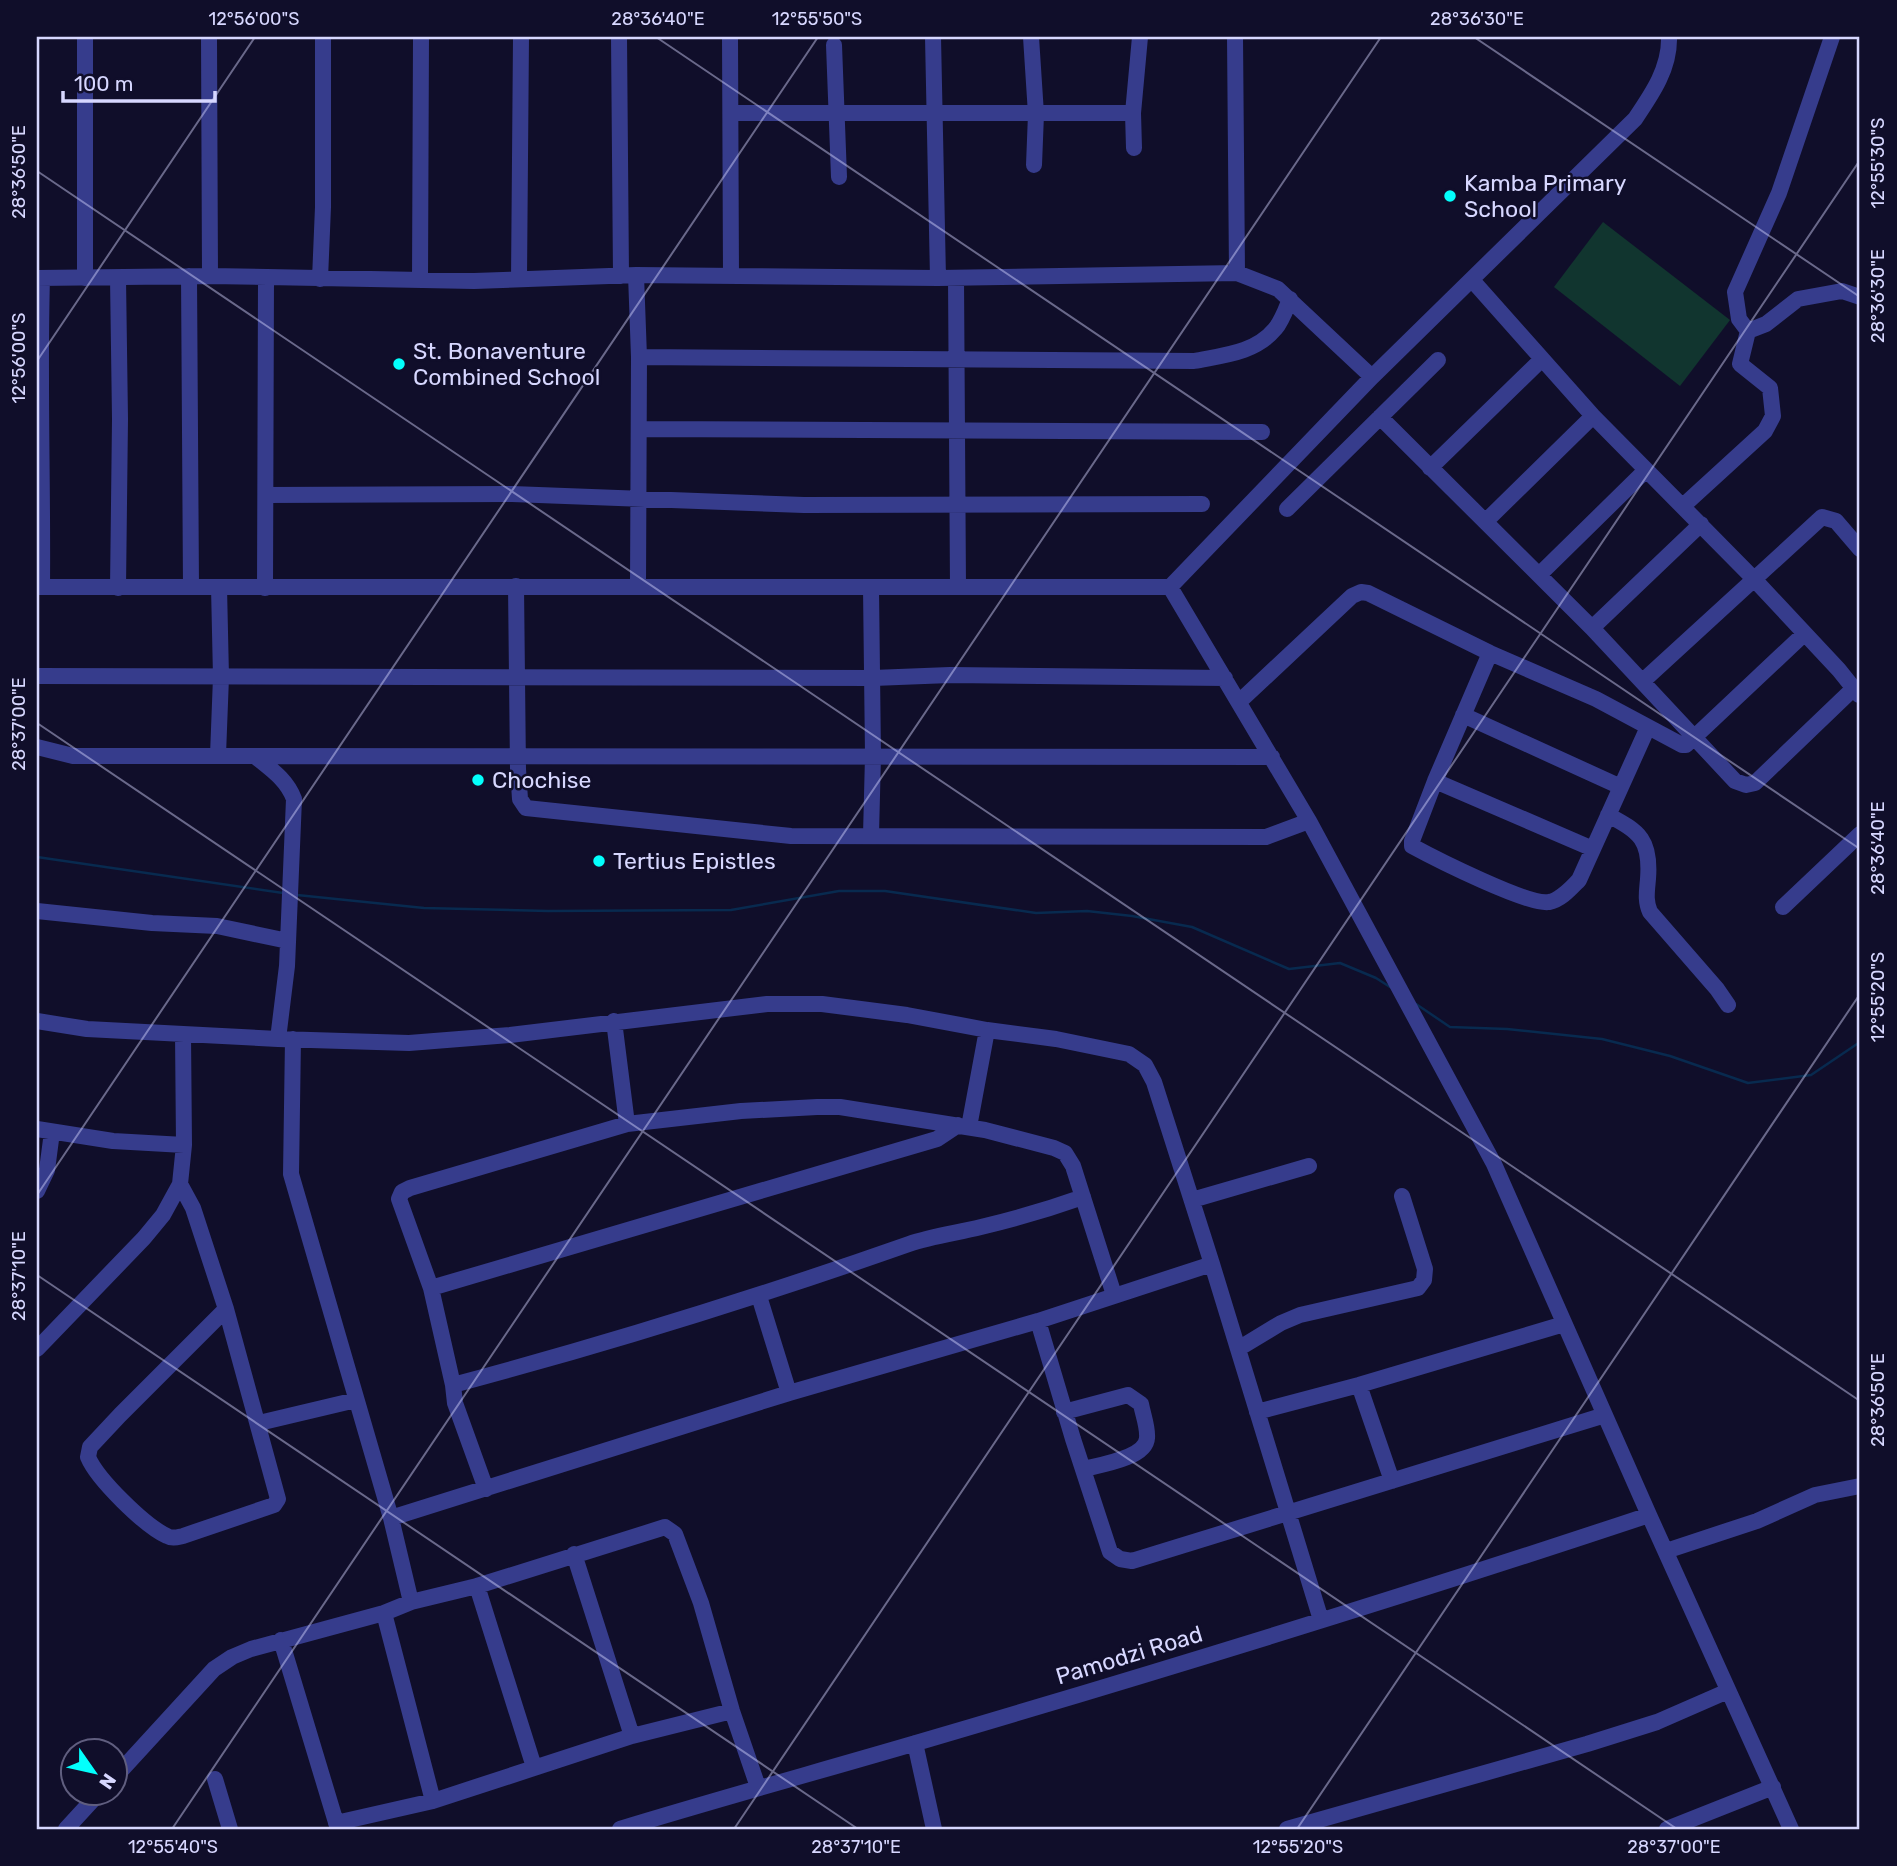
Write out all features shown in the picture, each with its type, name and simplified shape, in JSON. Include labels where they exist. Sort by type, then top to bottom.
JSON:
[{"type":"street","points":[[85,37],[85,278]]},
{"type":"street","points":[[209,37],[210,276]]},
{"type":"street","points":[[320,279],[324,194],[323,37]]},
{"type":"street","points":[[420,280],[421,37]]},
{"type":"street","points":[[519,279],[521,37]]},
{"type":"street","points":[[619,37],[629,276],[639,356],[638,586]]},
{"type":"street","points":[[730,37],[731,276]]},
{"type":"street","points":[[933,37],[938,278]]},
{"type":"street","points":[[1031,37],[1035,114],[1034,165]]},
{"type":"street","points":[[1133,148],[1133,114],[1140,37]]},
{"type":"street","points":[[1235,37],[1237,273]]},
{"type":"street","points":[[1372,377],[1278,289],[1237,273],[956,278],[39,278],[39,587],[1170,587],[1372,377],[1636,119],[1658,85],[1670,37]]},
{"type":"street","points":[[1683,506],[1765,431],[1773,416],[1770,388],[1741,364],[1748,331],[1739,319],[1735,292],[1779,193],[1832,37]]},
{"type":"street","points":[[834,45],[839,177]]},
{"type":"street","points":[[731,113],[1133,114]]},
{"type":"street","points":[[189,276],[191,587]]},
{"type":"street","points":[[118,278],[118,588]]},
{"type":"street","points":[[956,278],[958,587]]},
{"type":"street","points":[[265,588],[266,279]]},
{"type":"street","points":[[1380,417],[1592,628],[1735,781],[1746,785],[1755,783],[1857,693],[1753,578],[1593,416],[1472,280]]},
{"type":"street","points":[[1748,331],[1766,324],[1798,299],[1842,290],[1860,297]]},
{"type":"street","points":[[639,356],[1194,360],[1238,353],[1260,343],[1276,328],[1290,299]]},
{"type":"street","points":[[1287,509],[1438,360]]},
{"type":"street","points":[[1430,468],[1541,360]]},
{"type":"street","points":[[1486,521],[1593,416]]},
{"type":"street","points":[[639,429],[1262,432]]},
{"type":"street","points":[[1539,575],[1646,470]]},
{"type":"street","points":[[266,495],[498,494],[804,505],[1202,504]]},
{"type":"street","points":[[1643,681],[1822,517],[1836,520],[1860,549]]},
{"type":"street","points":[[1592,628],[1701,524]]},
{"type":"street","points":[[516,586],[518,758],[520,799],[526,808],[790,836],[1266,837],[1309,821]]},
{"type":"street","points":[[218,755],[221,677],[219,587]]},
{"type":"street","points":[[1170,587],[1309,821],[1494,1164],[1791,1829]]},
{"type":"street","points":[[871,588],[871,835]]},
{"type":"street","points":[[1239,702],[1334,611],[1361,592],[1490,653],[1597,699],[1682,746],[1804,634]]},
{"type":"street","points":[[1490,653],[1435,781],[1414,834],[1412,846],[1533,902],[1550,902],[1565,894],[1579,880],[1648,727]]},
{"type":"street","points":[[37,676],[873,678],[950,675],[1225,678]]},
{"type":"street","points":[[1463,715],[1621,787]]},
{"type":"street","points":[[37,747],[73,756],[1272,757]]},
{"type":"street","points":[[256,757],[280,776],[290,788],[294,799],[285,990],[291,1174],[391,1518],[411,1602]]},
{"type":"street","points":[[1435,781],[1593,849]]},
{"type":"street","points":[[1608,815],[1634,829],[1641,836],[1646,846],[1649,867],[1646,903],[1650,912],[1728,1005]]},
{"type":"street","points":[[1783,907],[1860,834]]},
{"type":"street","points":[[37,911],[152,923],[217,926],[288,942]]},
{"type":"street","points":[[37,1021],[87,1029],[409,1043],[510,1035],[767,1004],[822,1004],[1056,1039],[1129,1054],[1145,1065],[1154,1082],[1321,1620]]},
{"type":"street","points":[[614,1021],[627,1124]]},
{"type":"street","points":[[964,1126],[987,1030]]},
{"type":"street","points":[[37,1349],[144,1238],[163,1215],[180,1184],[184,1145],[183,1034]]},
{"type":"street","points":[[486,1489],[455,1403],[431,1288],[399,1199],[402,1192],[410,1188],[627,1124],[741,1111],[840,1107],[964,1126],[1065,1153],[1073,1166],[1114,1296]]},
{"type":"street","points":[[431,1288],[937,1139],[964,1126]]},
{"type":"street","points":[[37,1191],[47,1170],[44,1130],[113,1141],[184,1145]]},
{"type":"street","points":[[1192,1200],[1309,1166]]},
{"type":"street","points":[[180,1184],[192,1208],[226,1309],[278,1499],[274,1505],[174,1538],[167,1537],[132,1509],[92,1467],[88,1457],[90,1447],[226,1309]]},
{"type":"street","points":[[1238,1349],[1281,1323],[1300,1315],[1419,1288],[1424,1280],[1425,1269],[1402,1196]]},
{"type":"street","points":[[453,1385],[602,1345],[759,1296],[910,1244],[1027,1216],[1083,1197]]},
{"type":"street","points":[[391,1518],[789,1394],[1038,1321],[1212,1264]]},
{"type":"street","points":[[759,1296],[789,1394]]},
{"type":"street","points":[[1038,1321],[1110,1552],[1119,1559],[1132,1561],[1605,1415]]},
{"type":"street","points":[[1257,1412],[1359,1385],[1564,1324]]},
{"type":"street","points":[[1359,1385],[1392,1481]]},
{"type":"street","points":[[1065,1412],[1128,1395],[1141,1404],[1148,1434],[1144,1448],[1134,1455],[1084,1469]]},
{"type":"street","points":[[258,1423],[356,1399]]},
{"type":"street","points":[[1666,1551],[1757,1521],[1815,1495],[1860,1486]]},
{"type":"street","name":"Pamodzi Road","points":[[620,1829],[758,1787],[915,1744],[1489,1568],[1649,1515]]},
{"type":"street","points":[[130,1761],[214,1669],[232,1657],[281,1640],[384,1613],[411,1602],[477,1586],[665,1527],[675,1534],[701,1603],[732,1711],[758,1787]]},
{"type":"street","points":[[574,1554],[632,1736]]},
{"type":"street","points":[[477,1586],[534,1767]]},
{"type":"street","points":[[384,1613],[433,1801]]},
{"type":"street","points":[[281,1640],[337,1826],[433,1801],[632,1736],[732,1711]]},
{"type":"street","points":[[1287,1829],[1308,1827],[1587,1744],[1657,1722],[1728,1691]]},
{"type":"street","points":[[915,1744],[934,1829]]},
{"type":"street","points":[[215,1779],[230,1829]]},
{"type":"street","points":[[1671,1829],[1773,1787]]},
{"type":"street","points":[[65,1829],[87,1806]]},
{"type":"green space","points":[[1603,222],[1730,320],[1680,386],[1554,287]]},
{"type":"waterway","points":[[37,857],[283,893]]},
{"type":"waterway","points":[[297,895],[424,908],[548,911],[731,910],[839,891],[885,891],[1036,913],[1087,911],[1192,927],[1289,969],[1340,963],[1390,987]]},
{"type":"waterway","points":[[1416,1004],[1450,1027],[1507,1029],[1602,1039],[1670,1056],[1748,1083],[1811,1075],[1860,1042]]},
{"type":"place","name":"Kamba Primary School","points":[[1450,196]]},
{"type":"place","name":"St. Bonaventure Combined School","points":[[399,364]]},
{"type":"place","name":"Chochise","points":[[478,780]]},
{"type":"place","name":"Tertius Epistles","points":[[599,861]]}]
